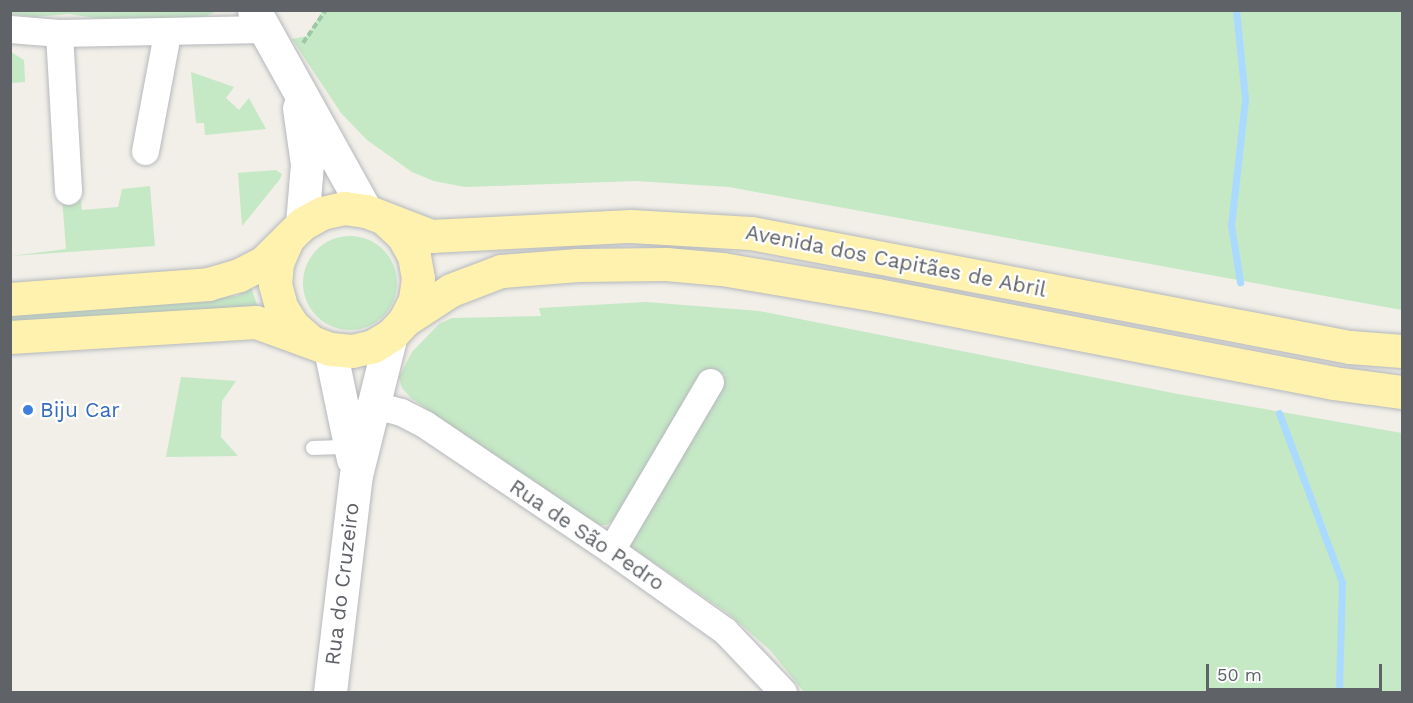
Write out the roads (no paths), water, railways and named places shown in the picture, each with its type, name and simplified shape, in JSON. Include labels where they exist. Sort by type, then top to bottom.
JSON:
[{"type":"main road","name":"Avenida dos Capitães de Abril","points":[[10,299],[208,284],[239,275],[264,262],[294,232],[322,213],[344,208],[440,236],[642,226],[751,233],[1338,344],[1402,351]]},
{"type":"main road","points":[[376,216],[403,236],[416,267],[415,300],[398,328]]},
{"type":"main road","points":[[294,232],[277,262],[275,284],[280,307],[292,326],[320,345]]},
{"type":"main road","name":"Avenida dos Capitães de Abril","points":[[10,337],[223,321],[256,322],[320,345],[352,351],[373,346],[451,290],[501,271],[578,264],[666,264],[722,269],[866,293],[1333,383],[1402,392]]},
{"type":"street","points":[[10,29],[59,33],[266,31],[296,88],[376,216]]},
{"type":"street","points":[[59,33],[68,191]]},
{"type":"street","points":[[145,151],[167,33]]},
{"type":"street","points":[[294,232],[308,164],[296,88]]},
{"type":"street","name":"Rua do Cruzeiro","points":[[330,693],[354,461],[398,328]]},
{"type":"street","name":"Rua do Cruzeiro","points":[[320,345],[354,461]]},
{"type":"street","points":[[611,550],[710,382]]},
{"type":"street","name":"Rua de São Pedro","points":[[371,404],[401,412],[426,425],[611,550],[725,631],[783,693]]},
{"type":"lane","points":[[313,448],[354,461]]},
{"type":"waterway","points":[[1236,10],[1245,99],[1231,225],[1240,282]]},
{"type":"waterway","points":[[1279,413],[1342,582],[1339,692]]},
{"type":"place","name":"Biju Car","points":[[28,410]]}]
